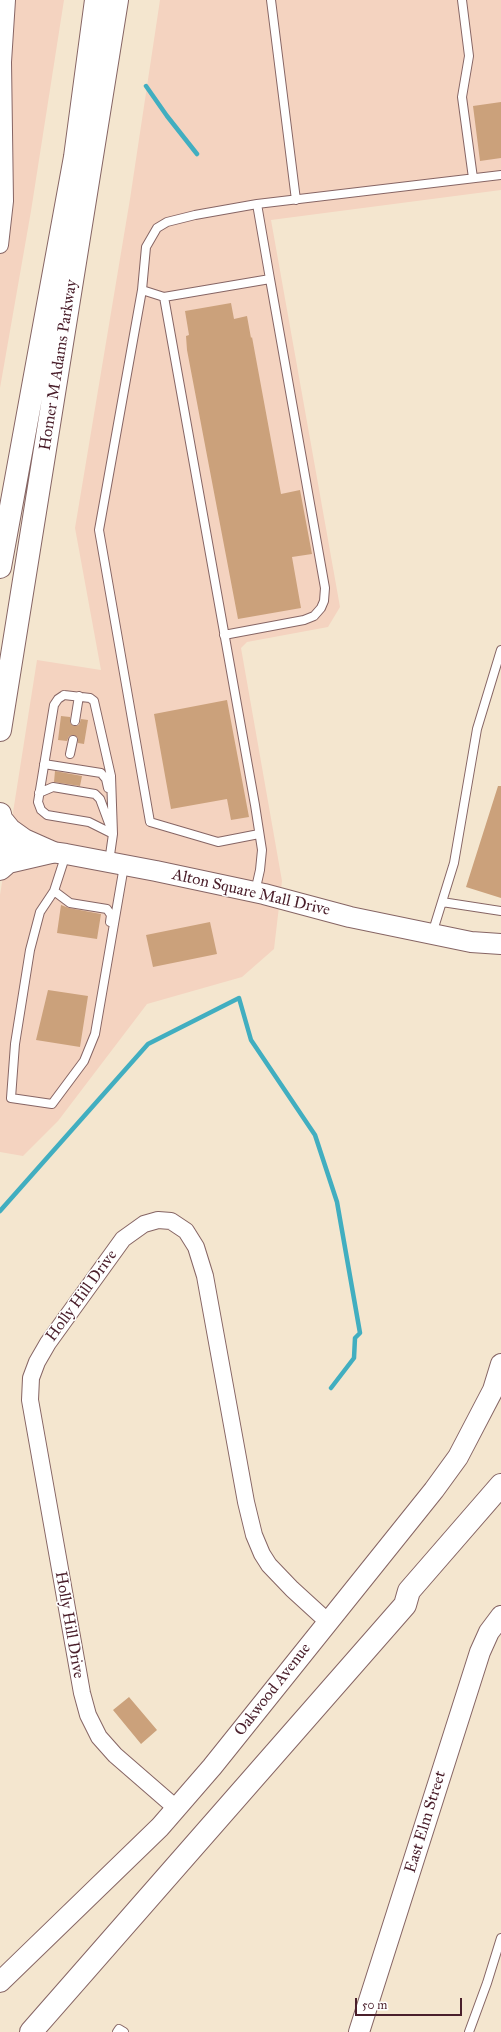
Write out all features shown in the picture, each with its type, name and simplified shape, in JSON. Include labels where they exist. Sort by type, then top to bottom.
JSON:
[{"type":"main road","name":"Homer M Adams Parkway","points":[[0,567],[75,157],[96,0]]},
{"type":"main road","name":"Homer M Adams Parkway","points":[[0,730],[117,0]]},
{"type":"main road","points":[[0,814],[1,819],[10,830],[24,840],[59,853]]},
{"type":"main road","points":[[0,869],[8,862],[59,853]]},
{"type":"main road","points":[[31,2032],[405,1605],[409,1591],[501,1485]]},
{"type":"main road","points":[[405,1605],[417,1600],[501,1508]]},
{"type":"street","points":[[0,246],[5,201],[3,162],[2,36],[7,0]]},
{"type":"street","name":"Alton Square Mall Drive","points":[[0,846],[59,853],[116,863],[256,892],[350,917],[471,942],[501,944]]},
{"type":"street","name":"Holly Hill Drive","points":[[176,1808],[115,1754],[99,1737],[88,1715],[82,1692],[30,1400],[31,1378],[37,1362],[48,1342],[123,1239],[144,1224],[158,1220],[170,1221],[186,1231],[196,1247],[206,1284],[246,1502],[254,1535],[262,1554],[269,1565],[292,1589],[328,1621]]},
{"type":"street","name":"Oakwood Avenue","points":[[0,1982],[102,1884],[176,1808],[222,1755],[434,1490],[458,1457],[493,1390],[501,1364]]},
{"type":"street","name":"East Elm Street","points":[[359,2032],[480,1652],[489,1632],[501,1616]]},
{"type":"lane","points":[[271,0],[296,200]]},
{"type":"lane","points":[[462,0],[469,56],[462,97],[472,178]]},
{"type":"lane","points":[[260,834],[218,842],[150,822],[99,530],[142,290],[146,247],[156,228],[167,222],[195,215],[257,204],[501,175]]},
{"type":"lane","points":[[224,635],[304,620],[314,616],[321,608],[324,600],[325,588],[257,204]]},
{"type":"lane","points":[[142,290],[164,297],[270,279]]},
{"type":"lane","points":[[164,297],[260,834],[262,850],[256,892]]},
{"type":"lane","points":[[432,934],[454,863],[477,729],[501,650]]},
{"type":"lane","points":[[59,853],[54,891],[40,912],[30,950],[15,1044],[11,1098],[52,1104],[84,1061],[95,1034],[110,949],[116,863],[112,817],[111,776],[97,709],[94,701],[90,698],[64,694],[54,705],[38,802],[41,810],[47,815],[89,822],[113,834]]},
{"type":"lane","points":[[76,721],[79,696]]},
{"type":"lane","points":[[70,754],[73,740]]},
{"type":"lane","points":[[44,764],[101,773],[106,779],[112,817]]},
{"type":"lane","points":[[39,793],[53,788],[95,794],[100,799],[113,834]]},
{"type":"lane","points":[[54,891],[70,903],[107,909],[111,915],[109,931],[110,949]]},
{"type":"lane","points":[[442,902],[501,911]]},
{"type":"lane","points":[[470,2032],[501,1938]]},
{"type":"lane","points":[[117,2032],[119,2029],[124,2032]]},
{"type":"shaded area","points":[[0,0],[64,0],[31,211],[0,388]]},
{"type":"shaded area","points":[[160,0],[501,0],[501,190],[271,220],[340,607],[328,627],[247,642],[241,648],[282,881],[274,949],[242,977],[147,1004],[58,1121],[23,1156],[0,1152],[0,895],[37,660],[101,670],[75,528],[130,199]]},
{"type":"building","points":[[501,102],[501,158],[480,161],[473,106]]},
{"type":"building","points":[[231,303],[234,319],[247,316],[281,494],[300,490],[312,554],[292,557],[301,608],[238,619],[187,350],[186,336],[189,335],[185,311]]},
{"type":"building","points":[[227,700],[249,817],[231,820],[227,799],[171,809],[154,714]]},
{"type":"building","points":[[61,716],[70,717],[70,723],[74,726],[79,725],[81,719],[88,720],[84,744],[78,743],[78,738],[74,735],[69,736],[67,741],[58,740]]},
{"type":"building","points":[[55,771],[82,776],[80,786],[54,782]]},
{"type":"building","points":[[498,786],[501,786],[501,898],[466,887]]},
{"type":"building","points":[[61,905],[101,914],[97,939],[57,933]]},
{"type":"building","points":[[210,922],[217,954],[153,967],[146,935]]},
{"type":"building","points":[[48,990],[88,996],[80,1047],[36,1040]]},
{"type":"building","points":[[129,1697],[157,1730],[141,1744],[113,1710]]},
{"type":"waterway","points":[[146,86],[197,154]]},
{"type":"waterway","points":[[0,1211],[148,1044],[239,998],[251,1040],[315,1135],[337,1202],[360,1333],[355,1338],[354,1358],[331,1388]]}]
